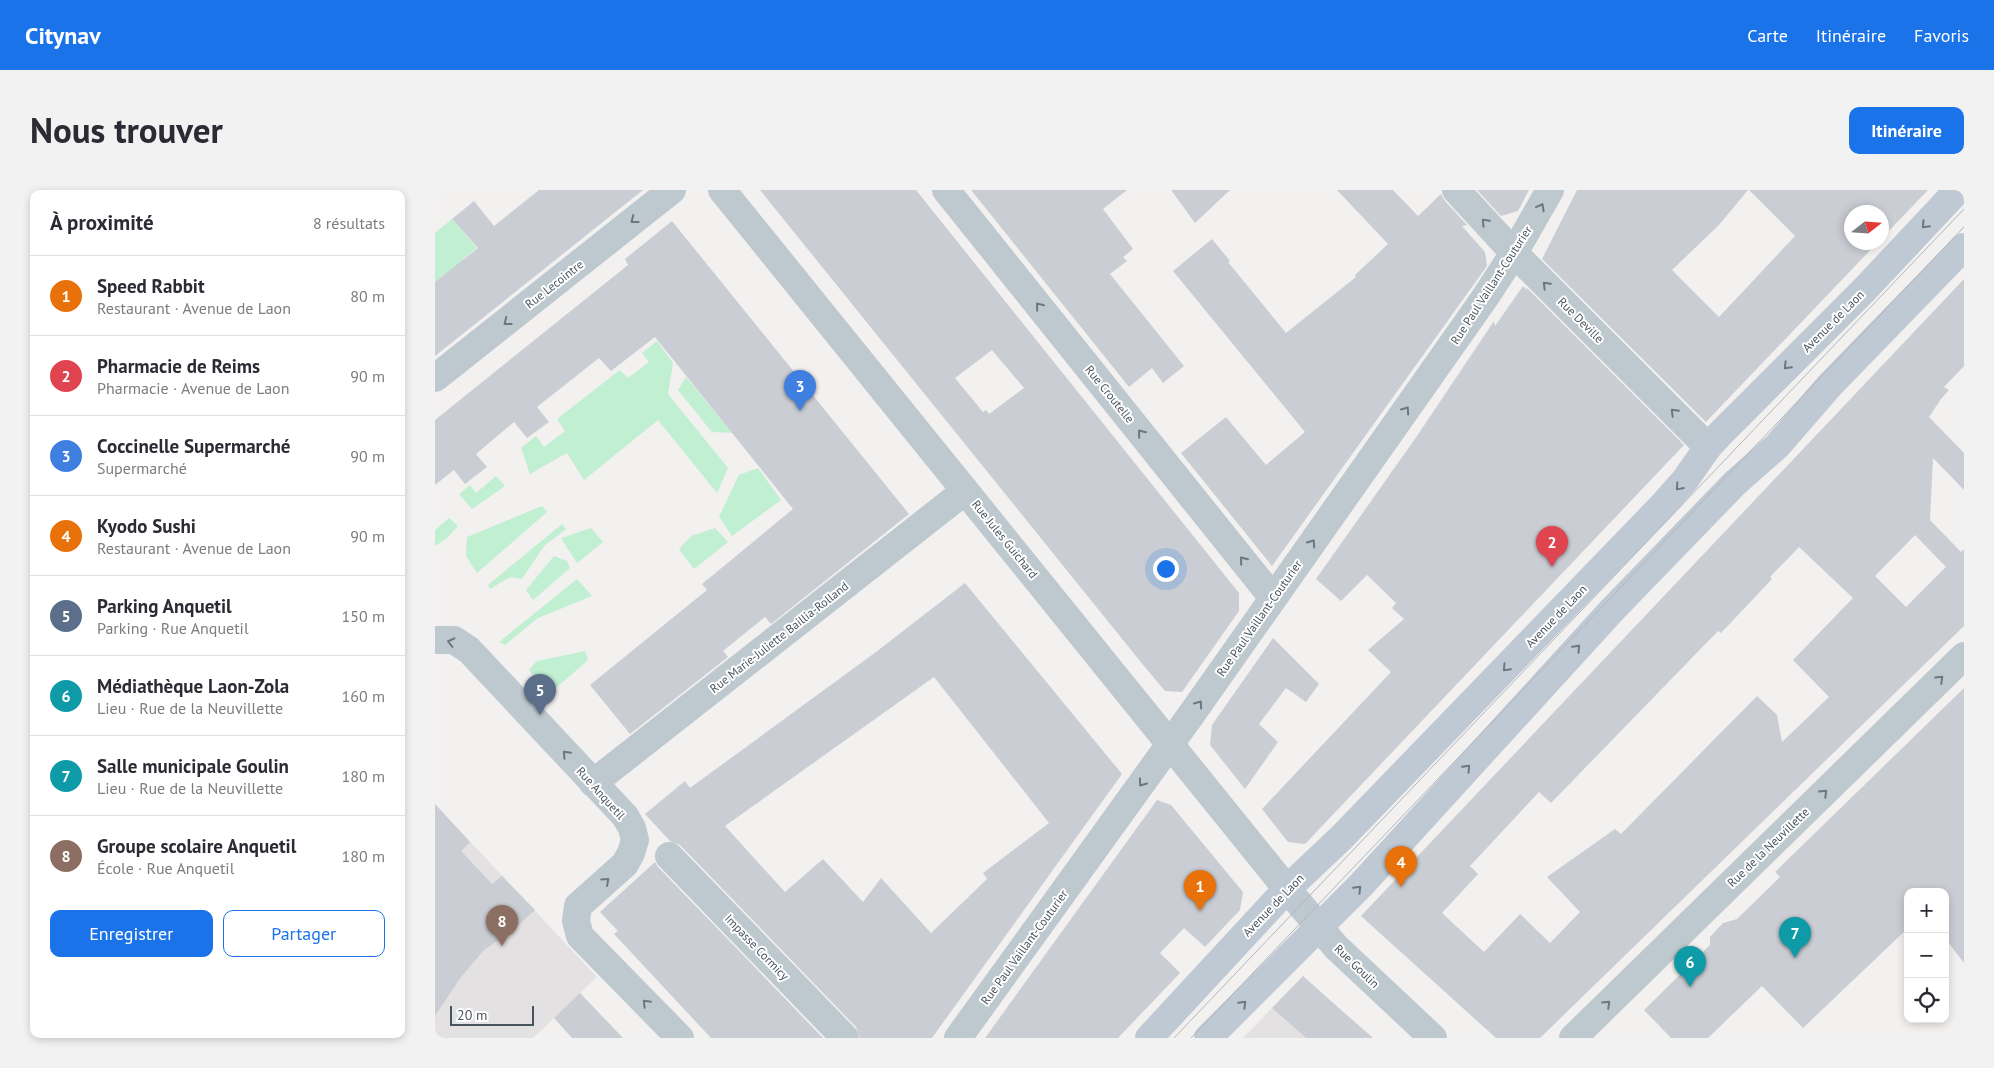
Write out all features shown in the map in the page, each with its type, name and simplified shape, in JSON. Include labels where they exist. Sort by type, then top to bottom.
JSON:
[{"type":"main road","name":"Avenue de Laon","points":[[1149,1038],[1287,889],[1347,831],[1654,514],[1685,480],[1708,447],[1742,410],[1865,289],[1959,190]]},
{"type":"main road","points":[[1208,1038],[1361,886],[1613,609],[1735,483],[1777,446],[1829,386],[1964,247]]},
{"type":"street","name":"Rue Lecointre","points":[[435,378],[672,190]]},
{"type":"street","name":"Rue Jules Guichard","points":[[722,190],[1287,889]]},
{"type":"street","name":"Rue Croutelle","points":[[946,190],[1273,598]]},
{"type":"street","name":"Rue Deville","points":[[1455,190],[1708,447]]},
{"type":"street","name":"Rue Paul Vaillant-Couturier","points":[[958,1038],[1170,744],[1479,308],[1515,253],[1550,190]]},
{"type":"street","name":"Rue Marie-Juliette Baillia-Rolland","points":[[593,783],[965,491]]},
{"type":"street","name":"Rue Anquetil","points":[[435,640],[454,640],[469,650],[625,816],[632,828],[635,840],[631,853],[625,864],[578,906],[575,921],[580,936],[680,1038]]},
{"type":"street","name":"Rue de la Neuvillette","points":[[1573,1038],[1964,656]]},
{"type":"street","name":"Impasse Cormicy","points":[[669,856],[845,1038]]},
{"type":"street","name":"Rue Goulin","points":[[1287,889],[1336,947],[1433,1038]]},
{"type":"shaded area","points":[[435,804],[597,977],[533,1038],[435,1038]]},
{"type":"shaded area","points":[[1272,1008],[1306,1038],[1243,1038]]},
{"type":"green space","points":[[452,219],[477,248],[463,259],[470,267],[452,282],[445,274],[435,282],[435,233]]},
{"type":"green space","points":[[657,341],[673,363],[668,394],[728,468],[717,493],[658,420],[584,480],[567,453],[530,474],[521,448],[536,436],[544,447],[565,431],[557,419],[620,370],[628,378],[649,362],[642,353]]},
{"type":"green space","points":[[686,377],[732,433],[712,432],[678,390]]},
{"type":"green space","points":[[758,468],[781,500],[732,536],[719,517],[739,475]]},
{"type":"green space","points":[[496,476],[505,486],[472,509],[459,494],[470,485],[476,493]]},
{"type":"green space","points":[[542,506],[547,512],[477,573],[466,556],[467,537]]},
{"type":"green space","points":[[449,518],[458,526],[446,539],[435,546],[435,530]]},
{"type":"green space","points":[[562,524],[566,529],[544,546],[522,579],[510,577],[490,589],[488,585]]},
{"type":"green space","points":[[591,528],[603,542],[577,563],[561,538]]},
{"type":"green space","points":[[715,528],[728,542],[694,569],[679,549],[691,536]]},
{"type":"green space","points":[[554,556],[567,561],[570,568],[533,600],[526,590]]},
{"type":"green space","points":[[577,579],[592,596],[538,618],[505,645],[499,642]]},
{"type":"green space","points":[[585,651],[588,660],[549,694],[529,670],[537,661]]},
{"type":"building","points":[[539,190],[643,190],[435,356],[435,282],[478,248],[452,219],[474,201],[494,226]]},
{"type":"building","points":[[760,190],[916,190],[1239,593],[1239,611],[1182,692],[1165,691]],"holes":[[[992,350],[1024,388],[989,414],[986,410],[983,412],[955,378]]]},
{"type":"building","points":[[971,190],[1127,190],[1103,209],[1133,249],[1123,257],[1127,261],[1110,274],[1184,366],[1163,383],[1152,368],[1129,387]]},
{"type":"building","points":[[1171,190],[1230,190],[1195,223]]},
{"type":"building","points":[[1337,190],[1393,190],[1418,216],[1441,194],[1467,225],[1462,226],[1485,252],[1487,266],[1272,566],[1181,453],[1226,417],[1266,465],[1305,432],[1173,271],[1212,239],[1230,261],[1228,262],[1286,333],[1356,277],[1355,275],[1388,244]]},
{"type":"building","points":[[1477,190],[1529,190],[1518,211],[1501,216]]},
{"type":"building","points":[[1577,190],[1748,190],[1719,225],[1672,270],[1719,317],[1795,236],[1749,190],[1928,190],[1889,231],[1889,205],[1844,205],[1844,250],[1870,250],[1706,422],[1542,259]]},
{"type":"building","points":[[672,221],[909,514],[771,624],[765,617],[723,651],[728,657],[630,734],[590,685],[707,590],[702,584],[793,509],[655,337],[611,371],[599,358],[537,407],[549,422],[527,438],[514,422],[476,454],[487,467],[465,484],[454,470],[435,485],[435,420],[628,265],[625,259]]},
{"type":"building","points":[[1964,279],[1964,366],[1944,387],[1949,390],[1929,417],[1964,453],[1964,490],[1933,458],[1930,520],[1961,552],[1964,549],[1964,626],[1540,1038],[1496,1038],[1361,916]],"holes":[[[1915,535],[1946,567],[1906,607],[1875,576]],[[1799,547],[1853,598],[1793,660],[1829,697],[1782,742],[1777,715],[1757,696],[1621,834],[1615,829],[1547,877],[1580,912],[1550,943],[1520,914],[1484,952],[1442,913],[1478,874],[1470,866],[1539,792],[1551,803],[1718,631],[1721,633]]]},
{"type":"building","points":[[1523,286],[1684,445],[1305,844],[1288,842],[1262,809],[1391,672],[1368,650],[1404,619],[1392,608],[1396,603],[1367,575],[1341,601],[1316,579],[1417,436],[1494,321],[1495,326]]},
{"type":"building","points":[[965,583],[1122,774],[932,1038],[860,1038],[856,1027],[680,845],[670,841],[645,814],[685,781],[690,788],[876,652]],"holes":[[[934,677],[1049,823],[983,873],[987,879],[931,933],[881,878],[863,902],[823,859],[785,892],[725,826]]]},
{"type":"building","points":[[1273,638],[1319,684],[1306,702],[1286,688],[1259,724],[1278,742],[1245,789],[1210,745],[1212,725]]},
{"type":"building","points":[[1964,688],[1964,963],[1949,943],[1949,888],[1904,888],[1904,932],[1803,1028],[1762,986],[1708,1038],[1671,1038],[1644,1010],[1710,945],[1710,937],[1723,923],[1737,919],[1780,877],[1775,872]]},
{"type":"building","points":[[1157,800],[1171,805],[1243,892],[1240,910],[1205,947],[1184,928],[1160,953],[1180,973],[1118,1038],[985,1038]]},
{"type":"building","points":[[435,804],[470,842],[461,851],[492,884],[502,876],[535,910],[504,938],[484,950],[461,977],[435,1016]]},
{"type":"building","points":[[655,862],[823,1038],[711,1038],[614,934],[618,931],[600,912]]},
{"type":"building","points":[[1303,976],[1373,1038],[1306,1038],[1272,1008]]},
{"type":"building","points":[[580,993],[623,1038],[572,1038],[554,1018]]},
{"type":"tram line","points":[[1174,1038],[1964,209]]},
{"type":"tram line","points":[[1191,1038],[1964,227]]},
{"type":"place","name":"Coccinelle Supermarché","points":[[800,411]]},
{"type":"place","name":"Pharmacie de Reims","points":[[1552,567]]},
{"type":"place","name":"Parking Anquetil","points":[[540,715]]},
{"type":"place","name":"Kyodo Sushi","points":[[1401,887]]},
{"type":"place","name":"Speed Rabbit","points":[[1200,911]]},
{"type":"place","name":"Groupe scolaire Anquetil","points":[[502,946]]},
{"type":"place","name":"Salle municipale Goulin","points":[[1795,958]]},
{"type":"place","name":"Médiathèque Laon-Zola","points":[[1690,987]]}]
